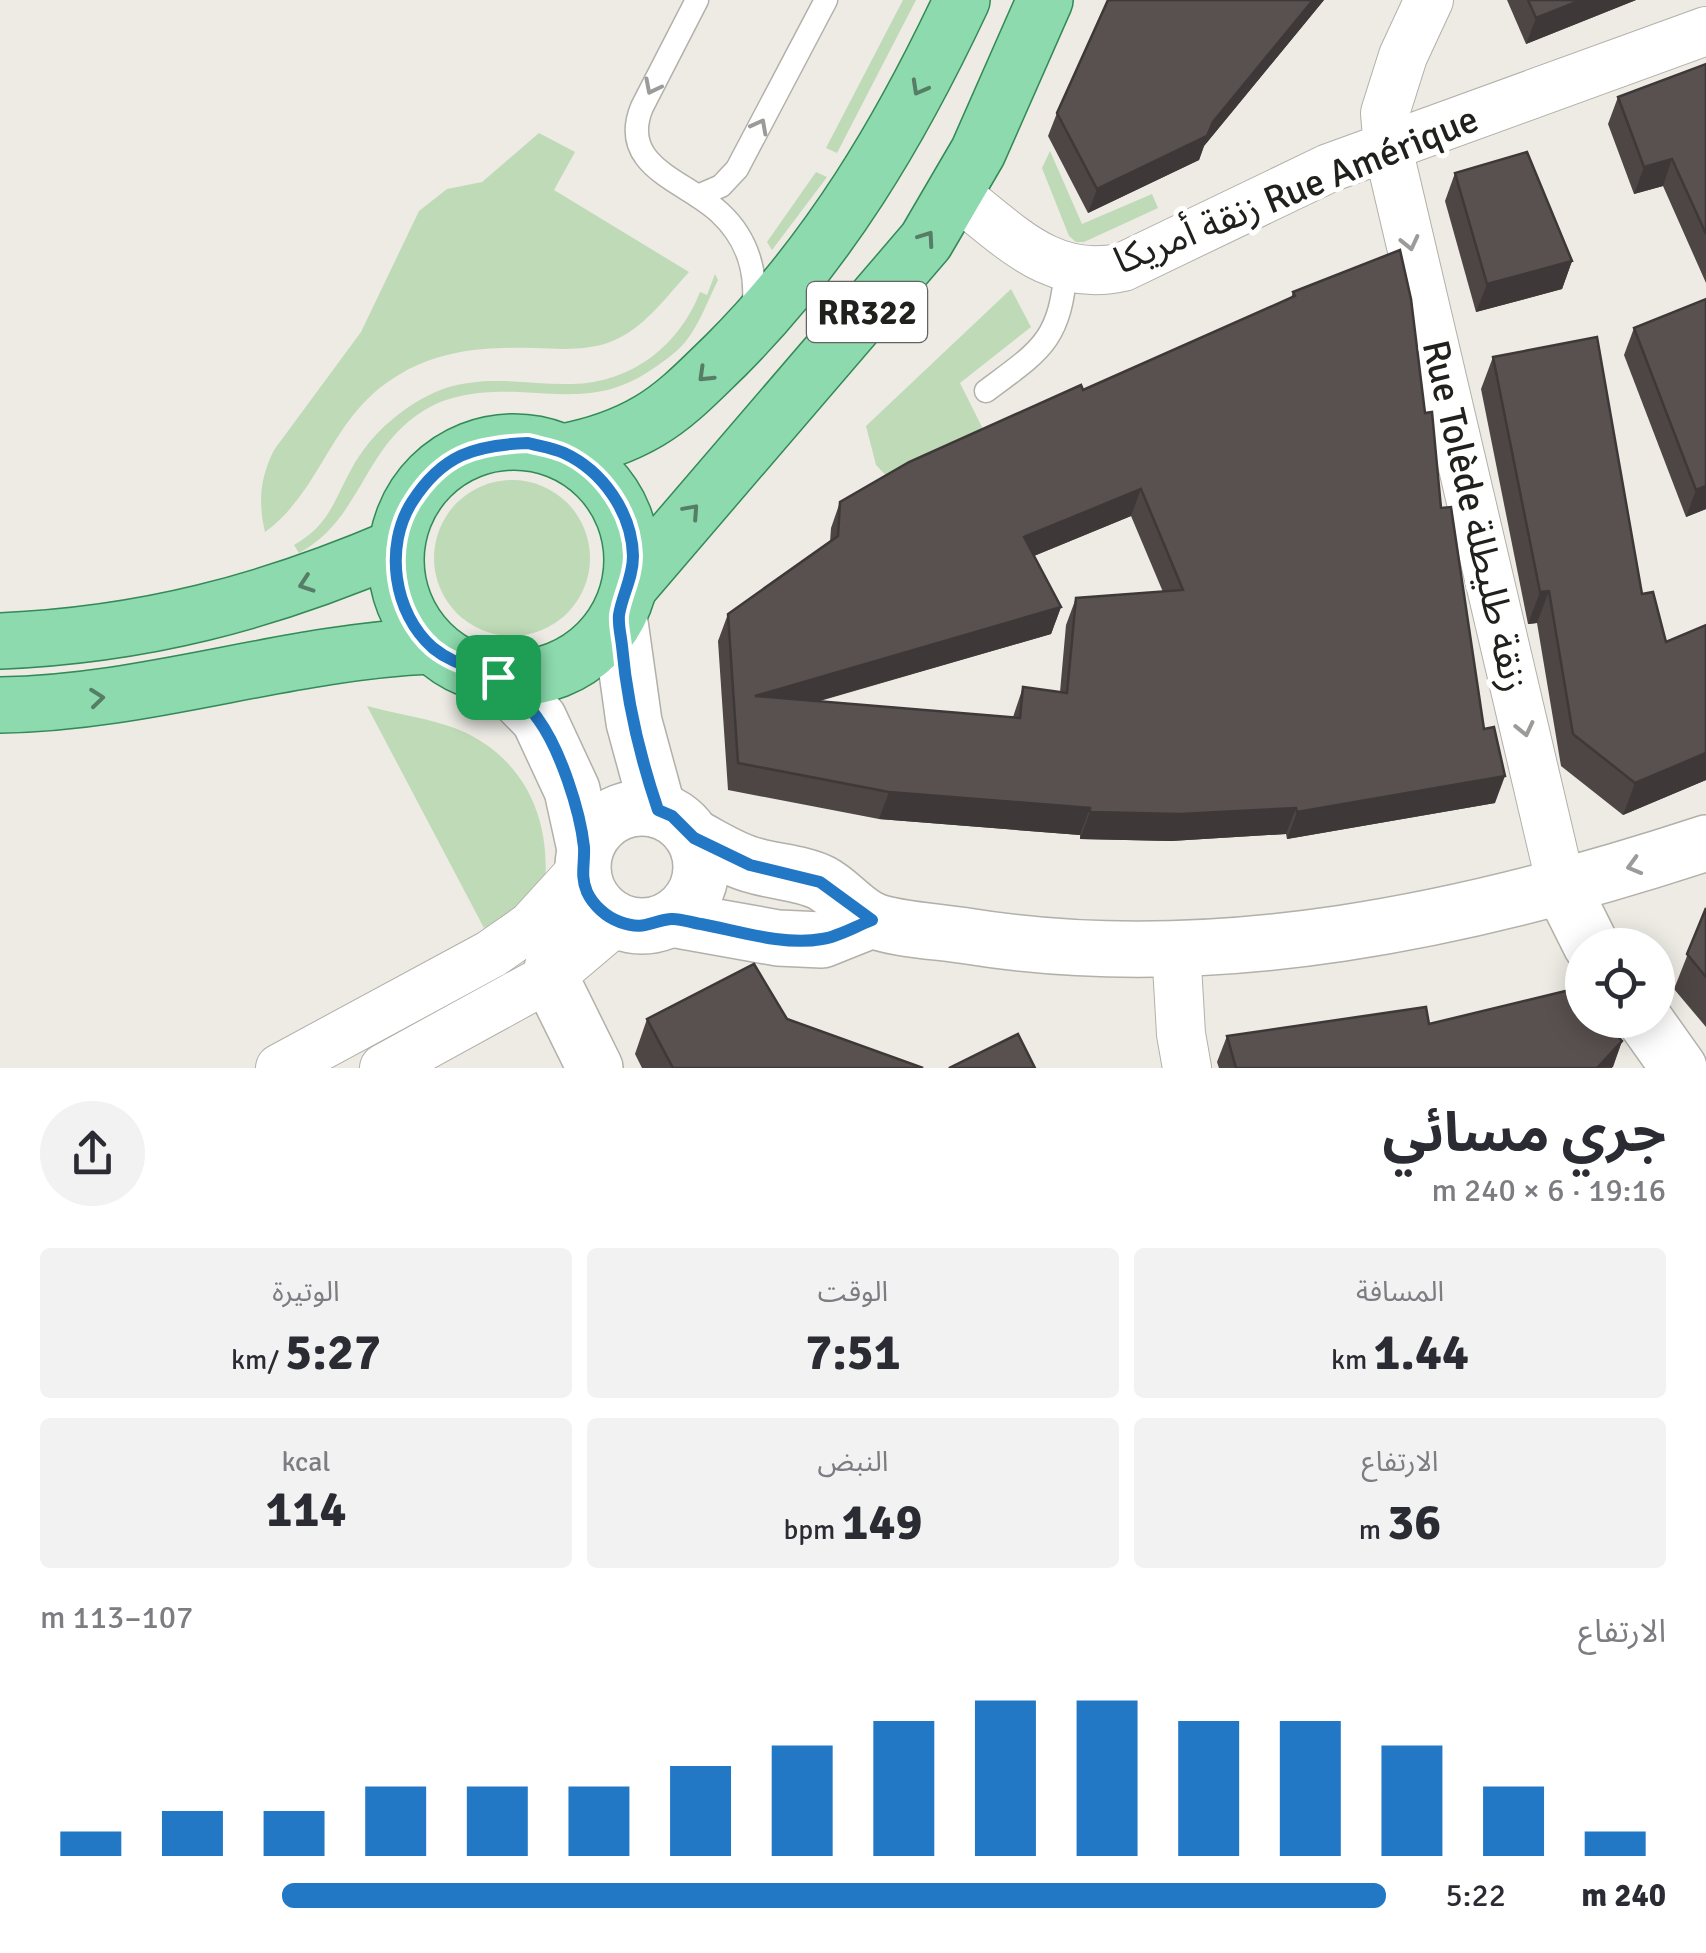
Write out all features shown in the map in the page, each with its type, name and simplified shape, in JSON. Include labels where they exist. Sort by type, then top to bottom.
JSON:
[{"type":"main road","name":"RR322","points":[[564,452],[594,446],[652,420],[677,402],[746,335],[865,184],[925,78],[962,0]]},
{"type":"main road","name":"RR322","points":[[624,600],[633,554],[627,522],[612,493],[591,470],[564,452],[528,443],[490,444],[456,457],[426,480],[406,511],[396,547],[395,571],[409,616],[431,646],[462,667],[498,677],[536,676],[569,665],[598,644],[624,600],[907,266],[956,194],[1045,0]]},
{"type":"main road","points":[[0,641],[120,631],[192,618],[278,593],[396,547]]},
{"type":"main road","points":[[0,705],[104,698],[188,685],[324,655],[431,646]]},
{"type":"street","name":"Rue Tolède زنقة طليطلة","points":[[1429,0],[1403,56],[1385,114],[1388,148],[1562,885]]},
{"type":"street","name":"زنقة أمريكا Rue Amérique","points":[[956,194],[1032,251],[1066,268],[1084,272],[1123,267],[1330,168],[1706,31]]},
{"type":"street","points":[[498,677],[538,719],[572,790],[592,882],[634,926],[654,926],[671,919],[686,907],[696,891],[701,873],[700,854],[676,824],[634,722],[624,600]]},
{"type":"street","points":[[595,1068],[550,977],[560,936],[592,882],[592,833],[622,811],[640,808],[750,865],[820,882],[872,920],[1019,944],[1176,948],[1306,938],[1435,917],[1706,843]]},
{"type":"street","points":[[280,1068],[491,954],[592,882]]},
{"type":"street","points":[[1562,885],[1583,928]]},
{"type":"street","points":[[671,919],[778,938],[822,940],[872,920]]},
{"type":"street","points":[[1176,948],[1187,1068]]},
{"type":"street","points":[[384,1068],[550,977]]},
{"type":"street","points":[[1658,1038],[1679,1068]]},
{"type":"lane","points":[[697,0],[636,121],[636,135],[646,160],[730,223],[750,257],[755,296],[746,335]]},
{"type":"lane","points":[[698,196],[721,186],[737,168],[826,0]]},
{"type":"lane","points":[[986,390],[1038,352],[1059,313],[1066,268]]},
{"type":"green space","points":[[903,0],[916,0],[837,153],[826,148]]},
{"type":"green space","points":[[539,133],[575,152],[554,190],[689,272],[643,321],[610,342],[573,349],[467,351],[434,359],[402,373],[359,409],[302,494],[265,532],[262,490],[274,450],[361,332],[419,211],[447,189],[482,182]]},
{"type":"green space","points":[[1050,151],[1082,224],[1152,194],[1158,208],[1084,242],[1076,242],[1069,236],[1042,168]]},
{"type":"green space","points":[[816,172],[827,177],[772,250],[767,242]]},
{"type":"green space","points":[[715,274],[718,280],[686,341],[657,366],[623,385],[575,394],[469,394],[423,411],[387,444],[336,522],[299,553],[294,545],[316,529],[360,455],[379,431],[403,411],[443,389],[476,382],[572,384],[594,382],[633,369],[666,345],[700,292],[707,295]]},
{"type":"green space","points":[[1011,289],[1031,327],[960,383],[992,447],[899,489],[876,465],[866,426]]},
{"type":"green space","points":[[512,480],[542,486],[567,503],[584,528],[590,558],[584,588],[567,613],[542,630],[512,636],[482,630],[457,613],[440,588],[434,558],[440,528],[457,503],[482,486]]},
{"type":"green space","points":[[367,706],[457,729],[501,756],[517,774],[539,817],[546,866],[544,892],[484,928]]},
{"type":"building","points":[[1108,0],[1313,0],[1213,122],[1207,136],[1097,189],[1057,113]]},
{"type":"building","points":[[1528,0],[1581,0],[1536,18]]},
{"type":"building","points":[[1706,64],[1706,234],[1672,159],[1644,167],[1618,97]]},
{"type":"building","points":[[1527,152],[1572,261],[1487,284],[1455,173]]},
{"type":"building","points":[[1400,250],[1411,299],[1425,413],[1432,412],[1441,508],[1451,507],[1484,729],[1494,727],[1505,776],[1297,812],[1296,808],[1180,814],[1090,812],[1090,808],[889,792],[738,763],[728,614],[838,536],[840,502],[909,462],[1081,385],[1083,390],[1295,296],[1293,292]],"holes":[[[1141,489],[1183,590],[1076,598],[1067,693],[1023,687],[1020,718],[755,696],[1061,607],[1024,537]]]},
{"type":"building","points":[[1706,299],[1706,486],[1696,490],[1634,328]]},
{"type":"building","points":[[1597,337],[1642,594],[1653,592],[1666,642],[1706,625],[1706,753],[1635,783],[1573,734],[1549,591],[1540,592],[1493,357]]},
{"type":"building","points":[[1706,908],[1706,977],[1687,954]]},
{"type":"building","points":[[754,964],[787,1019],[923,1068],[673,1068],[647,1019]]},
{"type":"building","points":[[1565,991],[1565,1038],[1622,1041],[1597,1068],[1236,1068],[1227,1036],[1426,1007],[1429,1024]]},
{"type":"building","points":[[1018,1034],[1035,1068],[949,1068]]},
{"type":"route","points":[[528,443],[564,452],[591,470],[612,493],[627,522],[633,554],[630,586],[619,615],[624,669],[646,774],[658,810],[672,816],[694,838],[750,865],[820,882],[872,920],[822,940],[778,938],[671,919],[654,926],[634,926],[603,913],[586,890],[584,850],[572,790],[538,719],[498,677],[462,667],[431,646],[409,616],[400,594],[395,571],[396,547],[406,511],[426,480],[456,457],[490,444],[528,443]]}]
